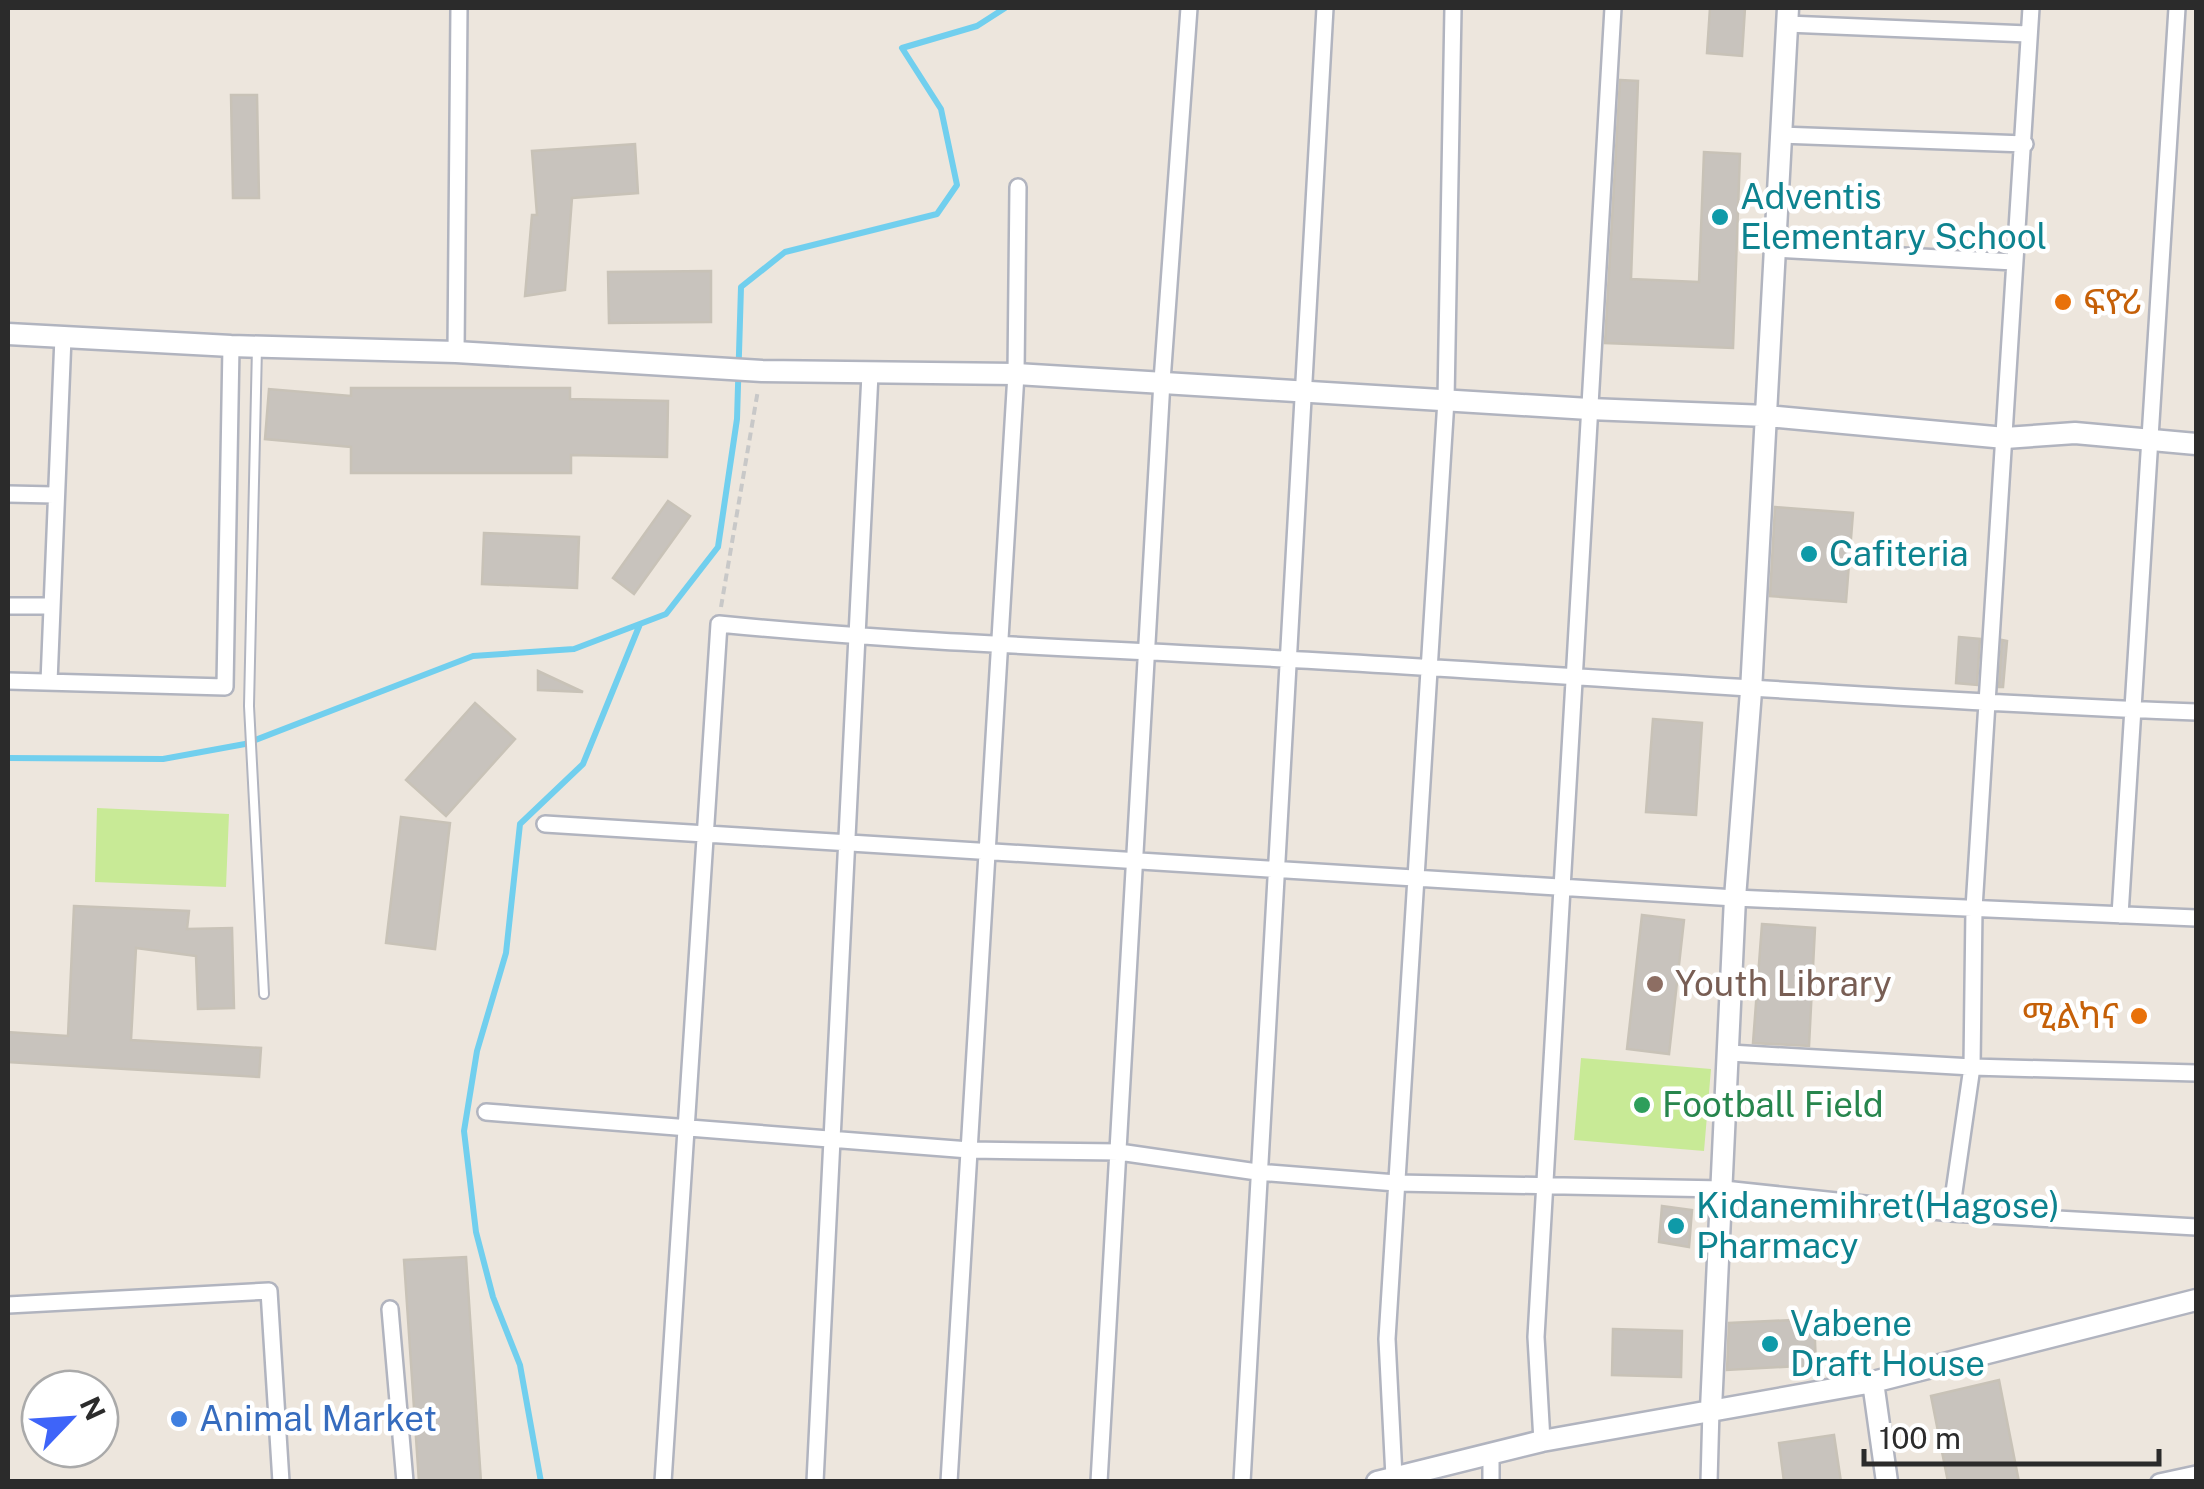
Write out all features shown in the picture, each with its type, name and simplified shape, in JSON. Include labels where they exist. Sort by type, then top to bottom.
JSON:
[{"type":"street","points":[[456,352],[459,8]]},
{"type":"street","points":[[1098,1482],[1162,381],[1189,8]]},
{"type":"street","points":[[1242,1482],[1325,8]]},
{"type":"street","points":[[1453,8],[1446,400],[1386,1339],[1385,1479],[1542,1441],[1874,1382],[2196,1300]]},
{"type":"street","points":[[1542,1441],[1536,1337],[1561,887],[1577,680],[1612,8]]},
{"type":"street","points":[[1951,1213],[1972,1067],[1974,908],[2031,8]]},
{"type":"street","points":[[2120,915],[2177,8]]},
{"type":"street","points":[[1709,1482],[1735,898],[1751,691],[1788,16],[2028,34]]},
{"type":"street","points":[[1780,136],[2025,144]]},
{"type":"street","points":[[949,1482],[1016,374],[1018,187]]},
{"type":"street","points":[[1774,248],[2014,262]]},
{"type":"street","points":[[8,334],[231,346],[456,352],[707,368],[1162,381],[1589,410],[1766,416],[2005,438],[2076,433],[2196,444]]},
{"type":"street","points":[[49,682],[63,337]]},
{"type":"street","points":[[8,682],[225,687],[231,346]]},
{"type":"street","points":[[815,1482],[870,374]]},
{"type":"street","points":[[8,494],[54,496]]},
{"type":"street","points":[[8,606],[51,606]]},
{"type":"street","points":[[663,1482],[720,624],[1000,647],[1287,659],[1751,691],[2196,712]]},
{"type":"street","points":[[545,824],[706,831],[987,853],[1735,898],[2196,918]]},
{"type":"street","points":[[1730,1053],[1972,1067],[2196,1073]]},
{"type":"street","points":[[486,1112],[832,1136],[969,1150],[1119,1152],[1257,1172],[1396,1184],[1724,1189],[1951,1213],[2196,1228]]},
{"type":"street","points":[[8,1305],[269,1291],[281,1482]]},
{"type":"street","points":[[390,1309],[406,1482]]},
{"type":"street","points":[[1874,1382],[1887,1482]]},
{"type":"street","points":[[1491,1452],[1491,1482]]},
{"type":"street","points":[[2159,1482],[2196,1474]]},
{"type":"lane","points":[[257,347],[249,706],[264,994]]},
{"type":"path","points":[[720,624],[723,574],[758,370]]},
{"type":"green space","points":[[97,808],[229,814],[226,887],[95,882]]},
{"type":"green space","name":"Football Field","points":[[1581,1058],[1711,1069],[1704,1151],[1574,1140]]},
{"type":"building","points":[[1710,8],[1745,8],[1742,56],[1707,53]]},
{"type":"building","name":"Adventis Elementary School","points":[[1620,80],[1638,81],[1631,279],[1699,282],[1704,152],[1740,154],[1733,348],[1605,343]]},
{"type":"building","points":[[231,95],[257,95],[259,198],[233,198]]},
{"type":"building","points":[[635,144],[638,193],[572,198],[565,290],[525,296],[532,215],[537,215],[532,151]]},
{"type":"building","points":[[711,271],[711,322],[609,323],[608,272]]},
{"type":"building","points":[[351,388],[570,388],[570,399],[668,401],[667,457],[571,455],[571,473],[351,473],[351,447],[265,439],[269,389],[351,396]]},
{"type":"building","points":[[668,501],[690,516],[634,594],[613,578]]},
{"type":"building","name":"Cafiteria","points":[[1775,507],[1853,513],[1846,602],[1770,596]]},
{"type":"building","points":[[484,533],[579,537],[577,588],[482,584]]},
{"type":"building","points":[[1959,637],[1980,639],[1977,685],[1956,683]]},
{"type":"building","points":[[2002,640],[2007,641],[2003,687],[1999,687]]},
{"type":"building","points":[[538,671],[583,692],[538,690]]},
{"type":"building","points":[[475,703],[515,739],[446,816],[406,780]]},
{"type":"building","points":[[1653,719],[1702,723],[1696,815],[1646,812]]},
{"type":"building","points":[[401,817],[450,823],[435,949],[386,943]]},
{"type":"building","points":[[74,906],[189,911],[187,929],[232,928],[234,1008],[198,1009],[196,956],[136,948],[131,1040],[261,1048],[259,1077],[8,1062],[8,1032],[68,1036]]},
{"type":"building","name":"Youth Library","points":[[1642,915],[1684,920],[1669,1054],[1627,1049]]},
{"type":"building","points":[[1762,924],[1815,928],[1809,1046],[1753,1043]]},
{"type":"building","name":"Kidanemihret(Hagose) Pharmacy","points":[[1662,1206],[1692,1210],[1689,1247],[1659,1242]]},
{"type":"building","points":[[466,1257],[481,1482],[419,1482],[404,1260]]},
{"type":"building","name":"Vabene Draft House","points":[[1814,1319],[1816,1365],[1727,1370],[1729,1323]]},
{"type":"building","points":[[1613,1329],[1682,1331],[1681,1377],[1612,1375]]},
{"type":"building","points":[[1999,1380],[2019,1482],[1948,1482],[1931,1396]]},
{"type":"building","points":[[1834,1435],[1841,1482],[1784,1482],[1779,1443]]},
{"type":"waterway","points":[[8,758],[163,759],[245,744],[473,656],[574,649],[666,614],[718,547],[737,419],[741,287],[785,252],[937,214],[957,185],[941,109],[902,48],[977,26],[1005,8]]},
{"type":"waterway","points":[[541,1482],[520,1365],[493,1297],[476,1232],[464,1131],[477,1051],[506,953],[520,824],[583,764],[640,624]]},
{"type":"place","name":"Adventis Elementary School","points":[[1720,217]]},
{"type":"place","name":"ፍዮሪ","points":[[2063,302]]},
{"type":"place","name":"Cafiteria","points":[[1809,554]]},
{"type":"place","name":"Youth Library","points":[[1655,984]]},
{"type":"place","name":"ሚልካና","points":[[2139,1016]]},
{"type":"place","name":"Football Field","points":[[1642,1105]]},
{"type":"place","name":"Kidanemihret(Hagose) Pharmacy","points":[[1676,1226]]},
{"type":"place","name":"Vabene Draft House","points":[[1770,1344]]},
{"type":"place","name":"Animal Market","points":[[179,1419]]}]
